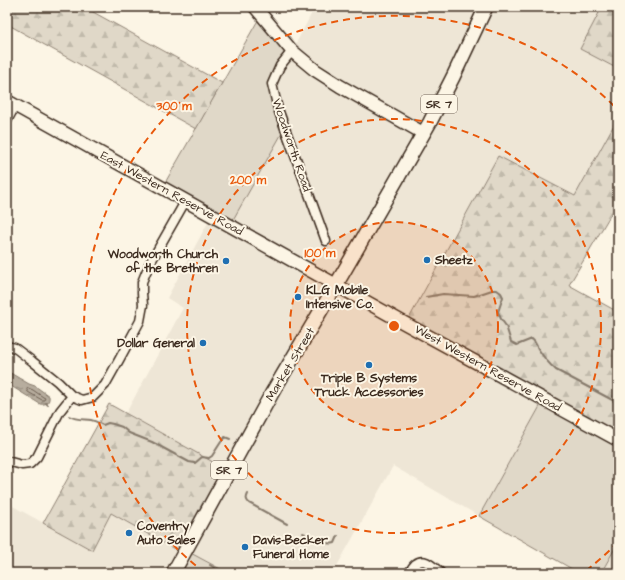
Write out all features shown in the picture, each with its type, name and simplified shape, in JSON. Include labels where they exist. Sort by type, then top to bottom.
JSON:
[{"type":"main road","points":[[255,7],[292,52],[315,70],[340,86],[423,133]]},
{"type":"main road","name":"Market Street","points":[[173,573],[272,392],[336,285],[423,133],[453,77],[486,7]]},
{"type":"main road","name":"East Western Reserve Road","points":[[11,103],[336,285]]},
{"type":"main road","name":"West Western Reserve Road","points":[[336,285],[618,440]]},
{"type":"street","name":"Woodworth Road","points":[[292,52],[280,66],[272,84],[278,109],[326,241]]},
{"type":"street","points":[[7,121],[11,103]]},
{"type":"street","points":[[7,346],[14,348],[32,361],[58,382],[72,396],[82,400],[93,397],[105,385],[140,321],[143,304],[142,282],[149,265],[186,200]]},
{"type":"street","points":[[7,461],[22,465],[30,464],[37,457],[60,411],[72,396]]},
{"type":"street","points":[[409,573],[415,564],[425,561],[441,573]]},
{"type":"shaded area","points":[[315,7],[602,7],[580,49],[618,69],[616,121],[575,196],[498,156],[407,324],[544,399],[479,516],[393,466],[333,573],[228,573],[185,550],[229,471],[126,413],[183,308],[167,298],[212,215],[272,84],[292,51]]},
{"type":"shaded area","points":[[7,503],[91,549],[111,513],[183,554],[173,573],[7,573]]},
{"type":"shaded area","points":[[618,543],[618,573],[601,573]]},
{"type":"green space","points":[[7,7],[84,7],[222,83],[196,129],[7,24]]},
{"type":"green space","points":[[602,7],[618,7],[618,69],[580,49]]},
{"type":"green space","points":[[261,15],[292,51],[272,84],[285,128],[230,225],[162,188]]},
{"type":"green space","points":[[618,69],[618,202],[569,285],[618,312],[618,440],[406,324],[498,156],[575,196],[616,121]]},
{"type":"green space","points":[[544,399],[618,440],[618,543],[601,573],[579,573],[479,516]]},
{"type":"green space","points":[[109,404],[229,471],[183,554],[111,513],[92,550],[43,523]]},
{"type":"green space","points":[[185,550],[228,573],[173,573]]},
{"type":"water","points":[[7,371],[35,386],[49,396],[47,403],[40,404],[7,383]]},
{"type":"waterway","points":[[426,297],[443,294],[474,296],[492,290],[497,290],[503,297],[498,312],[506,326],[511,342],[517,345],[532,339],[538,349],[556,370],[618,403]]},
{"type":"waterway","points":[[69,416],[77,419],[93,420],[103,425],[108,423],[122,427],[129,433],[152,442],[189,462],[195,463],[202,457],[209,458],[212,456],[225,437],[230,439]]},
{"type":"waterway","points":[[248,494],[247,501],[249,503],[287,524]]},
{"type":"waterway","points":[[303,533],[319,541],[331,544],[335,543],[338,536]]},
{"type":"waterway","points":[[210,565],[225,573]]},
{"type":"place","name":"Sheetz","points":[[427,260]]},
{"type":"place","name":"Woodworth Church of the Brethren","points":[[226,261]]},
{"type":"place","name":"KLG Mobile Intensive Co.","points":[[298,297]]},
{"type":"place","name":"Dollar General","points":[[203,343]]},
{"type":"place","name":"Triple B Systems Truck Accessories","points":[[369,365]]},
{"type":"place","name":"Coventry Auto Sales","points":[[129,533]]},
{"type":"place","name":"Davis-Becker Funeral Home","points":[[245,547]]}]
